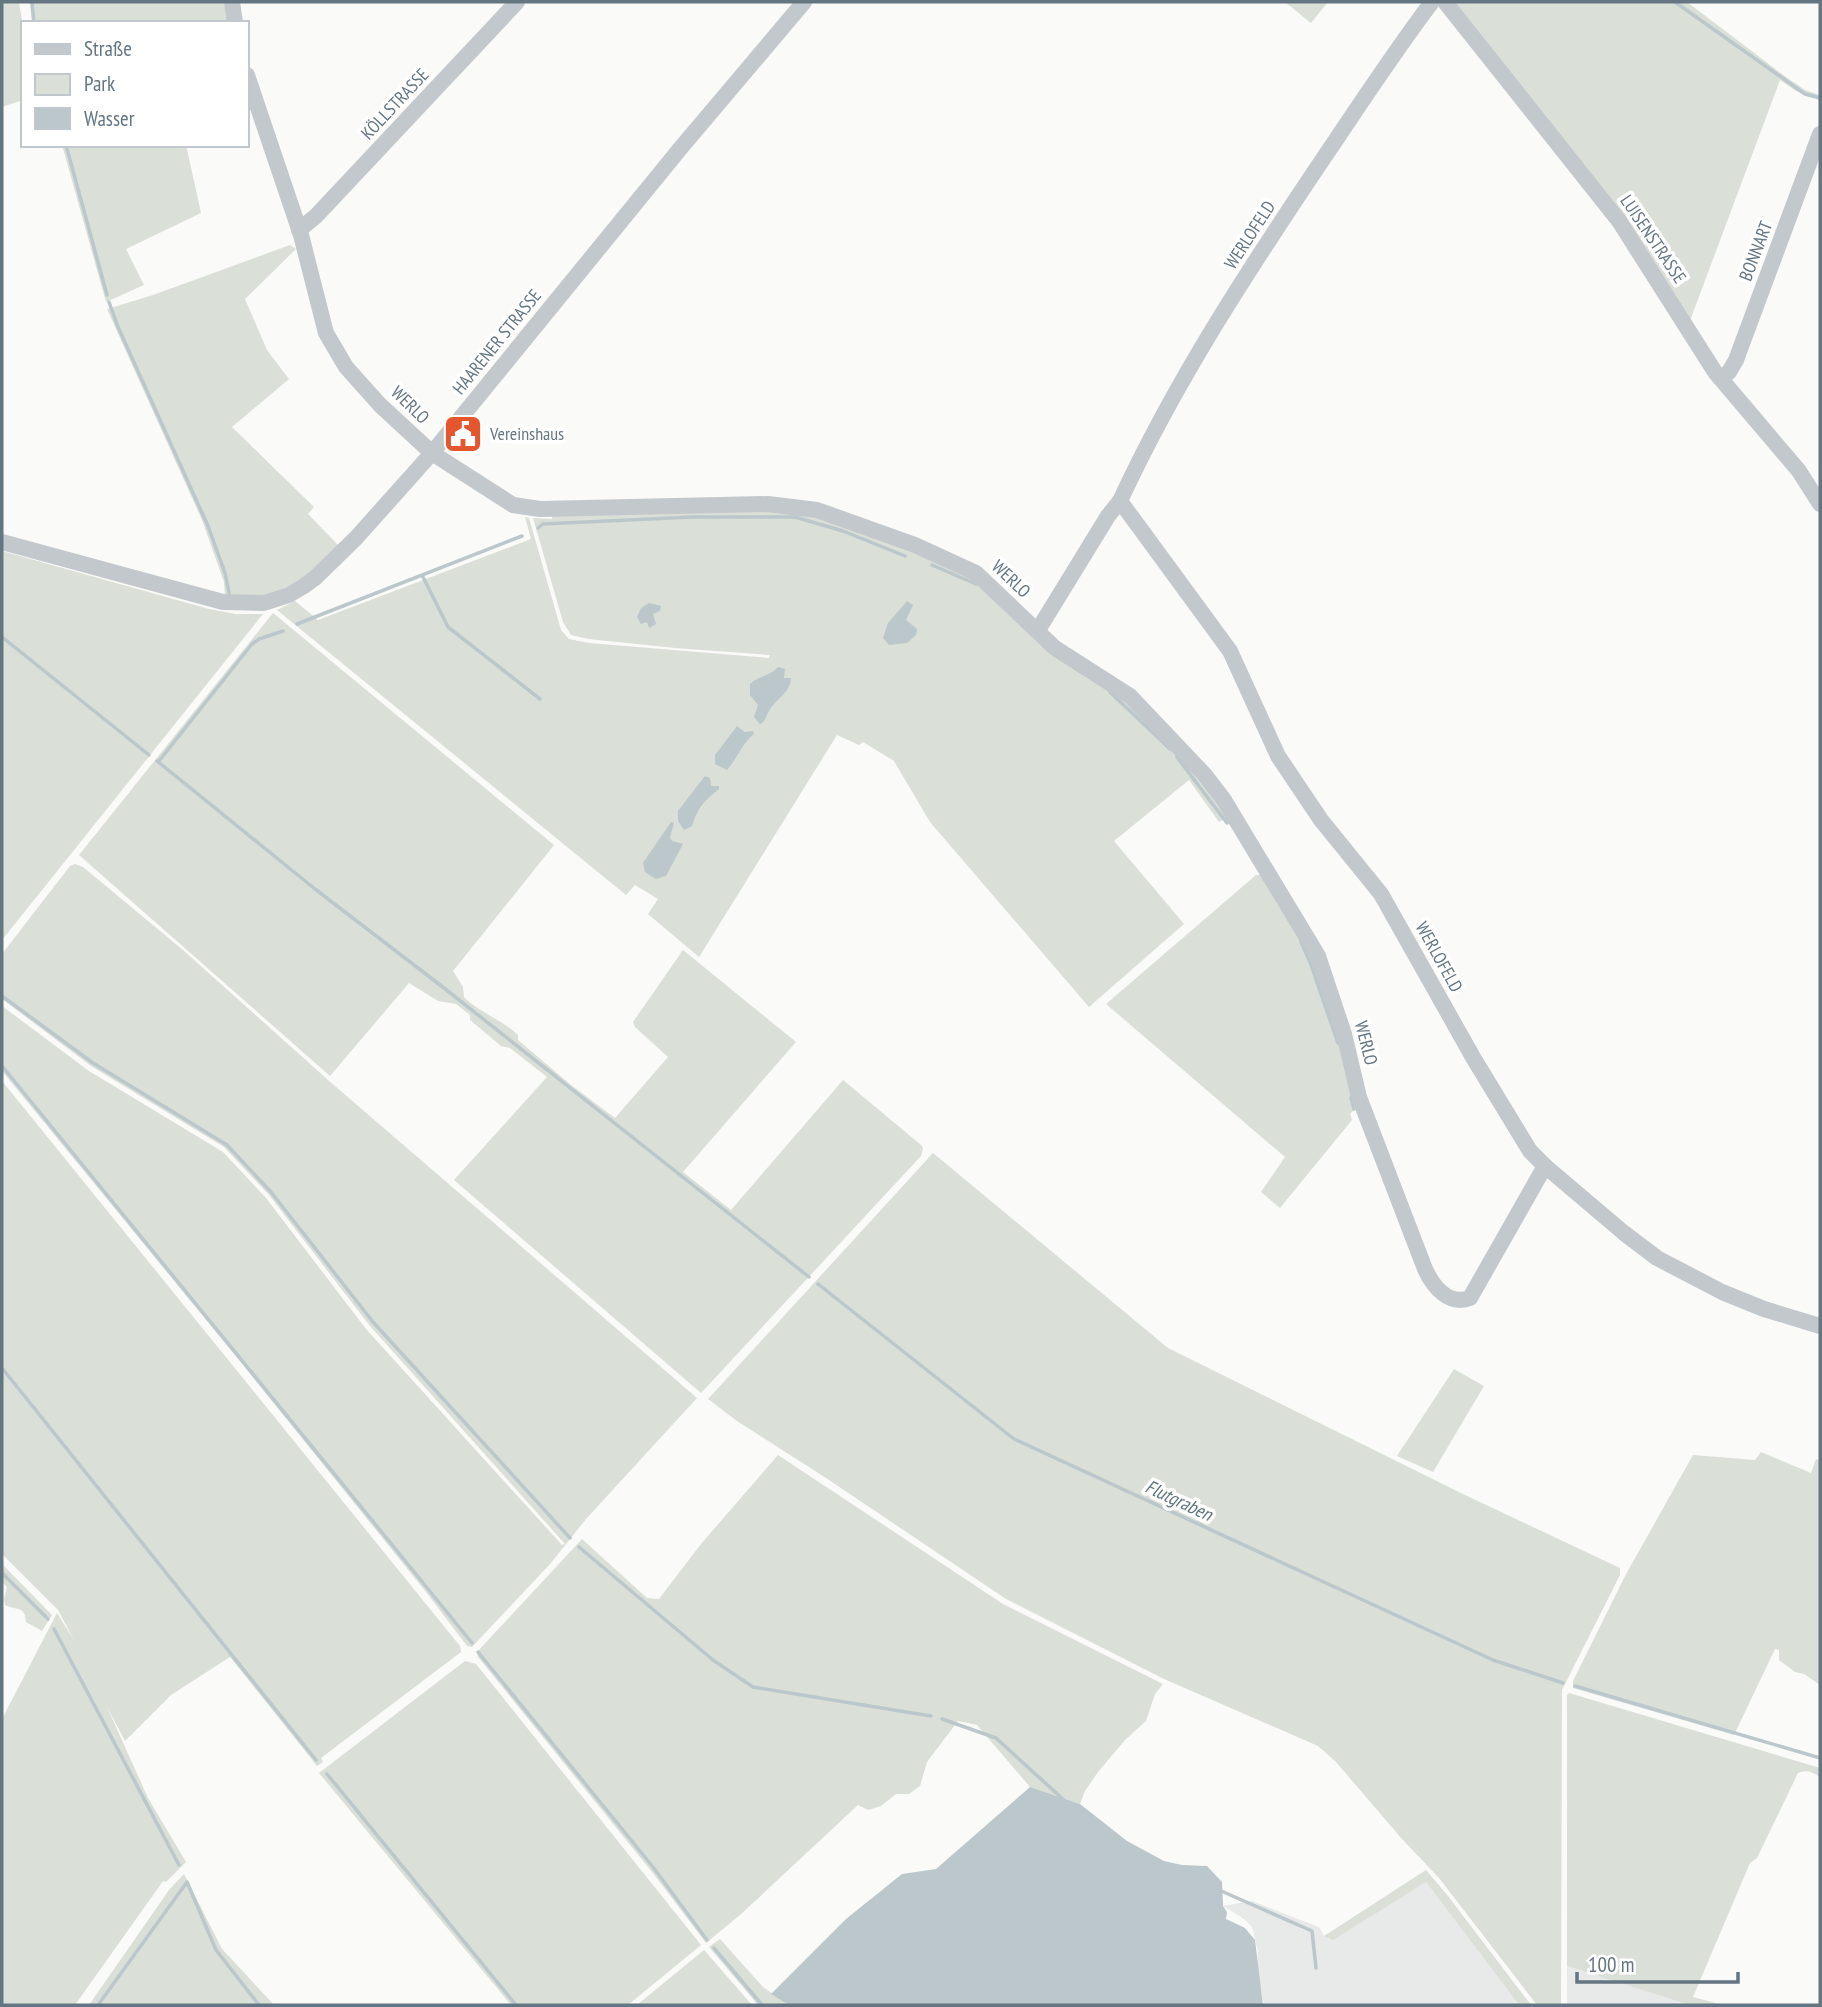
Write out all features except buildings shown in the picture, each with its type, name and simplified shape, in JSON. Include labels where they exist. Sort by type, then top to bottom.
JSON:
[{"type":"street","points":[[232,2],[235,21]]},
{"type":"street","name":"KÖLLSTRASSE","points":[[299,230],[316,216],[517,2]]},
{"type":"street","name":"HAARENER STRASSE","points":[[2,542],[223,602],[264,603],[289,595],[315,578],[356,538],[432,453],[678,150],[804,2]]},
{"type":"street","name":"WERLOFELD","points":[[1038,630],[1120,501],[1137,463],[1191,365],[1257,258],[1432,2]]},
{"type":"street","name":"LUISENSTRASSE","points":[[1445,2],[1619,220],[1702,352],[1799,471],[1820,504]]},
{"type":"street","name":"WERLO","points":[[248,78],[299,230],[332,347],[345,367],[380,405],[432,453],[502,499],[528,508],[785,505],[817,510],[915,545],[966,567],[984,579],[1055,648],[1130,696],[1204,774],[1224,800],[1318,956],[1344,1034],[1359,1097],[1425,1269],[1436,1289],[1461,1299],[1470,1298],[1545,1166]]},
{"type":"street","name":"BONNART","points":[[1721,377],[1734,366],[1820,134]]},
{"type":"street","name":"WERLOFELD","points":[[1120,501],[1230,651],[1278,756],[1321,820],[1381,894],[1474,1059],[1530,1151],[1624,1233],[1677,1270],[1732,1297],[1820,1326]]},
{"type":"shaded area","points":[[1426,1882],[1519,2005],[1264,2005],[1257,1968],[1258,1952],[1252,1927],[1223,1906],[1252,1901],[1319,1927],[1324,1936],[1333,1939]]},
{"type":"shaded area","points":[[1567,1966],[1690,2004],[1690,2005],[1567,2005]]},
{"type":"green space","points":[[2,2],[19,2],[22,21],[21,101],[2,107]]},
{"type":"green space","points":[[30,2],[229,2],[232,21],[32,21]]},
{"type":"green space","points":[[1285,2],[1328,2],[1311,23]]},
{"type":"green space","points":[[1453,2],[1687,2],[1786,77],[1805,90],[1820,95],[1820,100],[1796,91],[1780,80],[1691,318],[1692,329]]},
{"type":"green space","points":[[63,147],[186,147],[201,213],[126,249],[144,285],[106,302]]},
{"type":"green space","points":[[290,245],[296,249],[245,299],[267,350],[289,379],[232,427],[314,507],[308,514],[340,547],[314,573],[268,597],[225,598],[224,582],[202,520],[107,309]]},
{"type":"green space","points":[[798,510],[960,568],[1142,713],[1229,816],[1219,822],[1189,780],[1114,841],[1184,924],[1089,1007],[930,822],[894,761],[863,742],[859,745],[837,735],[699,957],[648,914],[658,899],[635,885],[626,895],[277,610],[295,601],[318,620],[531,539],[525,517],[529,518],[561,630],[569,639],[769,658],[770,655],[675,648],[571,635],[563,622],[533,518],[552,519],[551,513]]},
{"type":"green space","points":[[2,551],[209,609],[236,614],[263,614],[2,940]]},
{"type":"green space","points":[[273,613],[554,845],[453,971],[463,987],[464,997],[470,1003],[511,1029],[518,1035],[518,1040],[615,1118],[668,1057],[635,1027],[633,1022],[683,950],[796,1042],[683,1172],[731,1210],[843,1080],[923,1148],[921,1156],[701,1393],[454,1180],[547,1077],[510,1048],[501,1046],[470,1020],[470,1015],[456,1004],[438,1001],[409,983],[330,1076],[79,855]]},
{"type":"green space","points":[[75,864],[83,867],[183,950],[328,1080],[697,1398],[586,1519],[550,1564],[472,1647],[467,1646],[243,1365],[2,1071],[2,1006],[89,1071],[223,1152],[266,1198],[366,1329],[562,1545],[565,1544],[370,1326],[269,1195],[224,1147],[91,1066],[2,999],[2,954],[70,866]]},
{"type":"green space","points":[[1256,875],[1261,875],[1301,933],[1331,1011],[1357,1107],[1350,1114],[1352,1120],[1280,1208],[1261,1192],[1285,1157],[1106,1004]]},
{"type":"green space","points":[[2,1081],[460,1646],[461,1652],[321,1758],[323,1762],[317,1766],[230,1657],[171,1695],[125,1741],[107,1707],[148,1798],[186,1862],[166,1882],[163,1881],[75,2005],[2,2005],[2,1719],[57,1613],[74,1640],[58,1610],[2,1554]]},
{"type":"green space","points":[[933,1153],[1168,1348],[1465,1495],[1620,1568],[1620,1575],[1562,1690],[1561,2005],[1537,2005],[1439,1878],[1336,1762],[1318,1746],[1164,1679],[1006,1599],[737,1421],[708,1399]]},
{"type":"green space","points":[[1454,1369],[1484,1386],[1433,1472],[1397,1456]]},
{"type":"green space","points":[[1761,1452],[1811,1473],[1816,1459],[1820,1461],[1820,1685],[1779,1660],[1779,1650],[1775,1649],[1734,1735],[1573,1688],[1573,1681],[1625,1576],[1693,1455],[1755,1460]]},
{"type":"green space","points":[[778,1455],[1003,1604],[1163,1684],[1155,1694],[1146,1721],[1125,1740],[1098,1772],[1080,1804],[1030,1787],[977,1725],[958,1721],[927,1762],[920,1786],[909,1794],[896,1794],[881,1806],[868,1810],[858,1805],[740,1915],[706,1943],[478,1657],[477,1652],[582,1539],[647,1598],[659,1599],[701,1544]]},
{"type":"green space","points":[[2,1564],[52,1615],[42,1631],[26,1622],[22,1611],[5,1605],[7,1587],[2,1582]]},
{"type":"green space","points":[[465,1661],[476,1664],[701,1945],[628,2005],[511,2005],[319,1773]]},
{"type":"green space","points":[[1569,1693],[1820,1768],[1820,1777],[1805,1771],[1798,1773],[1757,1858],[1750,1863],[1693,1997],[1723,2005],[1690,2005],[1567,1966]]},
{"type":"green space","points":[[1426,1870],[1531,2005],[1519,2005],[1426,1882],[1333,1940],[1324,1936]]},
{"type":"green space","points":[[184,1874],[222,1949],[274,2005],[89,2005],[169,1890]]},
{"type":"green space","points":[[720,1939],[763,1987],[789,2005],[758,2005],[709,1947]]},
{"type":"green space","points":[[704,1950],[752,2005],[637,2005]]},
{"type":"water","points":[[907,601],[913,605],[906,620],[917,629],[916,635],[907,643],[889,645],[883,638],[888,623]]},
{"type":"water","points":[[649,603],[661,606],[660,611],[653,614],[656,624],[649,628],[647,622],[641,624],[637,617],[641,608]]},
{"type":"water","points":[[778,667],[785,669],[784,678],[791,678],[790,683],[760,724],[754,717],[758,705],[750,695],[750,684]]},
{"type":"water","points":[[737,726],[745,732],[753,731],[754,734],[727,770],[715,764],[715,755]]},
{"type":"water","points":[[705,776],[710,778],[711,786],[719,786],[719,789],[702,805],[692,826],[684,830],[678,821],[678,811]]},
{"type":"water","points":[[671,822],[674,823],[670,837],[672,841],[683,844],[666,876],[656,879],[645,872],[643,863]]},
{"type":"water","points":[[1030,1787],[1080,1804],[1127,1841],[1164,1861],[1207,1866],[1222,1882],[1226,1919],[1245,1928],[1255,1940],[1263,2005],[789,2005],[771,1994],[846,1919],[902,1874],[936,1869]]},
{"type":"waterway","points":[[32,2],[34,21]]},
{"type":"waterway","points":[[1675,2],[1805,94],[1820,98]]},
{"type":"waterway","points":[[67,147],[107,295]]},
{"type":"waterway","points":[[109,302],[208,526],[225,573],[230,598]]},
{"type":"waterway","points":[[538,528],[543,524],[692,517],[795,517],[843,531],[905,556]]},
{"type":"waterway","points":[[297,624],[522,536]]},
{"type":"waterway","points":[[932,565],[976,584]]},
{"type":"waterway","points":[[423,577],[448,627],[540,699]]},
{"type":"waterway","points":[[159,761],[252,644],[283,631]]},
{"type":"waterway","points":[[2,637],[149,755]]},
{"type":"waterway","points":[[1110,692],[1170,749]]},
{"type":"waterway","points":[[1177,757],[1227,823]]},
{"type":"waterway","points":[[157,761],[315,889],[809,1277]]},
{"type":"waterway","points":[[1301,942],[1338,1043]]},
{"type":"waterway","points":[[2,996],[93,1063],[227,1145],[271,1192],[373,1322],[570,1538]]},
{"type":"waterway","points":[[2,1066],[472,1643]]},
{"type":"waterway","points":[[1351,1098],[1354,1109]]},
{"type":"waterway","name":"Flutgraben","points":[[818,1284],[1014,1439],[1493,1660],[1563,1683]]},
{"type":"waterway","points":[[2,1368],[316,1760]]},
{"type":"waterway","points":[[579,1547],[713,1660],[753,1687],[931,1716]]},
{"type":"waterway","points":[[2,1573],[48,1619]]},
{"type":"waterway","points":[[54,1629],[179,1865]]},
{"type":"waterway","points":[[478,1652],[653,1867],[707,1940]]},
{"type":"waterway","points":[[1575,1686],[1820,1758]]},
{"type":"waterway","points":[[942,1719],[996,1738],[1065,1801]]},
{"type":"waterway","points":[[327,1774],[516,2005]]},
{"type":"waterway","points":[[98,2005],[187,1882],[216,1950],[259,2005]]},
{"type":"waterway","points":[[1219,1890],[1312,1931],[1316,1968]]},
{"type":"waterway","points":[[714,1948],[762,2005]]},
{"type":"place","name":"Vereinshaus","points":[[463,434]]}]
